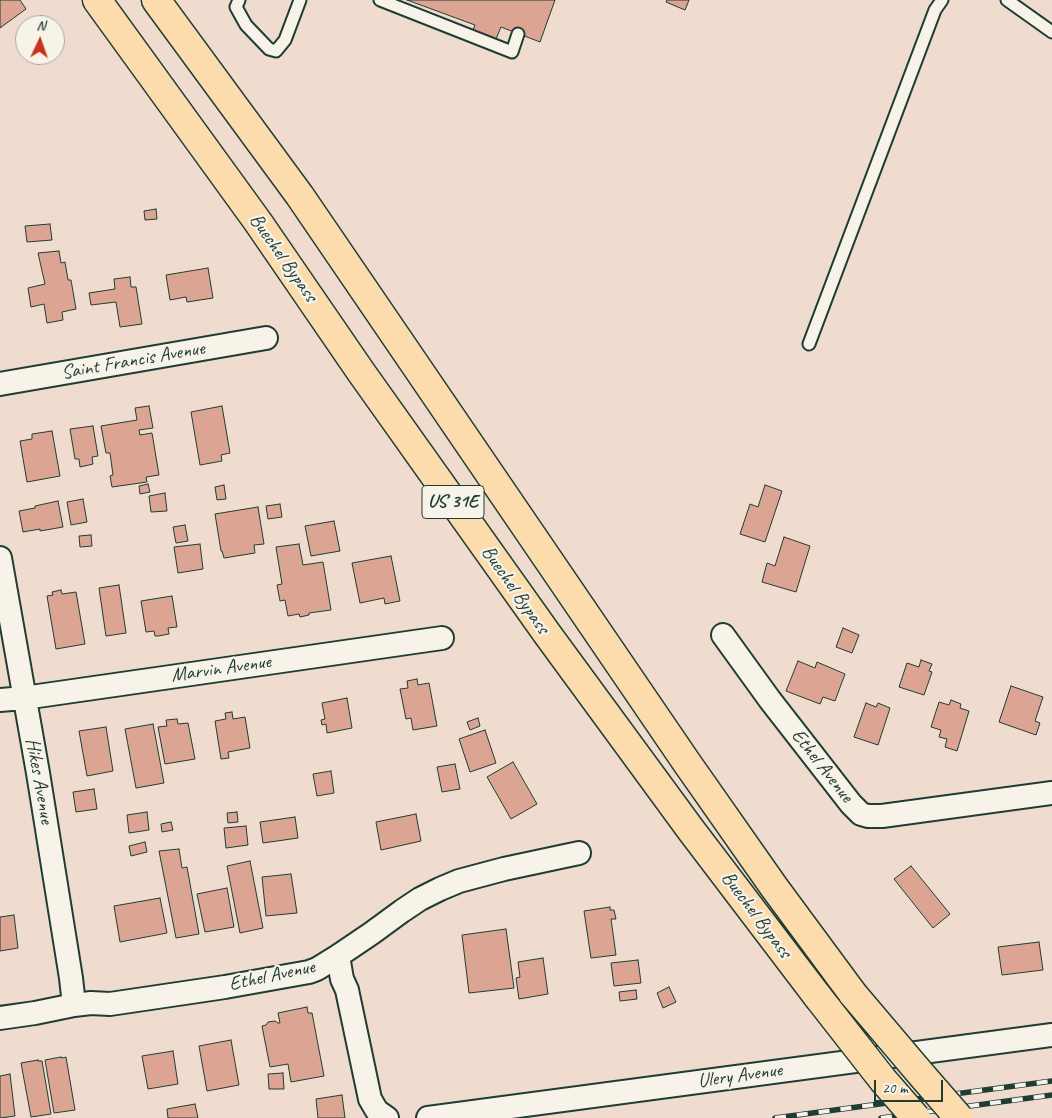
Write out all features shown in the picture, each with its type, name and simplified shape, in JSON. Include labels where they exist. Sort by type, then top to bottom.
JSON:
[{"type":"main road","name":"Buechel Bypass","points":[[97,0],[258,222],[361,372],[553,643],[691,830],[818,997],[883,1080],[916,1118]]},
{"type":"main road","name":"Buechel Bypass","points":[[156,0],[300,196],[774,887],[853,994],[959,1118]]},
{"type":"street","name":"Saint Francis Avenue","points":[[0,384],[266,338]]},
{"type":"street","name":"Hikes Avenue","points":[[0,558],[38,773],[74,1005]]},
{"type":"street","name":"Ethel Avenue","points":[[723,635],[770,700],[851,804],[861,814],[882,816],[1052,793]]},
{"type":"street","name":"Marvin Avenue","points":[[0,700],[442,638]]},
{"type":"street","name":"Ethel Avenue","points":[[0,1018],[74,1005],[91,1003],[110,1004],[225,987],[309,972],[338,956],[420,899],[440,889],[460,881],[504,869],[579,853]]},
{"type":"street","points":[[338,956],[370,1099],[377,1111],[387,1118]]},
{"type":"street","name":"Ulery Avenue","points":[[428,1118],[1052,1035]]},
{"type":"lane","points":[[239,0],[236,7],[246,25],[268,49],[276,51],[285,40],[300,0]]},
{"type":"lane","points":[[380,0],[512,52],[518,34]]},
{"type":"lane","points":[[809,344],[935,10],[942,0]]},
{"type":"lane","points":[[1007,0],[1052,32]]},
{"type":"building","points":[[0,0],[20,0],[26,9],[15,15],[15,17],[0,28]]},
{"type":"building","points":[[407,0],[555,0],[540,42],[501,27],[496,39],[473,30],[475,25]]},
{"type":"building","points":[[667,0],[689,0],[685,10],[666,2]]},
{"type":"building","points":[[156,209],[157,219],[145,220],[144,211]]},
{"type":"building","points":[[50,224],[52,240],[27,242],[25,226]]},
{"type":"building","points":[[59,251],[61,263],[65,262],[68,280],[71,280],[76,309],[62,312],[63,320],[47,323],[44,304],[31,307],[28,288],[45,284],[38,253]]},
{"type":"building","points":[[208,268],[213,298],[187,302],[186,297],[170,300],[166,275]]},
{"type":"building","points":[[130,277],[131,287],[136,287],[142,324],[120,327],[116,302],[91,305],[89,293],[115,289],[114,279]]},
{"type":"building","points":[[149,406],[153,428],[139,430],[140,435],[152,433],[159,475],[146,477],[147,482],[112,487],[110,476],[113,475],[110,453],[106,453],[101,426],[137,420],[135,408]]},
{"type":"building","points":[[222,406],[230,453],[221,455],[222,461],[200,465],[191,412]]},
{"type":"building","points":[[93,426],[98,456],[92,457],[93,464],[80,467],[79,459],[75,459],[70,429]]},
{"type":"building","points":[[52,431],[60,476],[27,482],[20,441],[32,439],[32,434]]},
{"type":"building","points":[[148,484],[150,492],[140,494],[139,486]]},
{"type":"building","points":[[224,485],[226,499],[217,500],[215,487]]},
{"type":"building","points":[[765,485],[782,491],[765,542],[740,534],[750,504],[758,507]]},
{"type":"building","points":[[165,493],[167,511],[151,512],[149,496]]},
{"type":"building","points":[[83,499],[87,522],[71,525],[67,502]]},
{"type":"building","points":[[58,501],[63,527],[23,532],[19,511]]},
{"type":"building","points":[[280,504],[282,517],[268,519],[266,506]]},
{"type":"building","points":[[258,507],[264,544],[254,545],[255,553],[224,558],[221,551],[215,514]]},
{"type":"building","points":[[334,521],[340,551],[311,556],[305,526]]},
{"type":"building","points":[[185,525],[188,541],[176,543],[173,527]]},
{"type":"building","points":[[91,535],[92,546],[80,547],[79,536]]},
{"type":"building","points":[[784,537],[810,546],[796,592],[762,582],[767,563],[775,566]]},
{"type":"building","points":[[200,544],[203,569],[178,573],[174,547]]},
{"type":"building","points":[[299,544],[303,565],[323,562],[331,610],[309,613],[309,615],[300,617],[299,614],[288,616],[285,600],[280,601],[277,585],[282,584],[276,547]]},
{"type":"building","points":[[391,556],[400,601],[385,604],[384,598],[360,603],[352,563]]},
{"type":"building","points":[[119,585],[126,633],[106,636],[99,588]]},
{"type":"building","points":[[61,590],[62,594],[76,592],[85,644],[56,649],[47,596],[53,595],[52,592]]},
{"type":"building","points":[[172,596],[177,627],[168,628],[169,634],[158,636],[155,636],[154,631],[146,632],[141,601]]},
{"type":"building","points":[[843,628],[859,635],[852,653],[836,647]]},
{"type":"building","points":[[921,660],[932,664],[929,671],[932,672],[924,695],[899,687],[907,663],[919,667]]},
{"type":"building","points":[[798,661],[815,668],[817,662],[845,674],[835,701],[823,697],[820,704],[786,691]]},
{"type":"building","points":[[417,679],[418,685],[429,683],[437,726],[413,730],[411,718],[406,719],[400,689],[408,688],[407,681]]},
{"type":"building","points":[[1011,686],[1043,697],[1035,721],[1040,723],[1036,735],[999,722]]},
{"type":"building","points":[[347,698],[352,728],[327,733],[326,724],[322,725],[321,720],[325,719],[322,703]]},
{"type":"building","points":[[951,700],[961,704],[960,708],[969,711],[957,751],[945,747],[947,739],[939,737],[941,730],[931,727],[939,702],[949,705]]},
{"type":"building","points":[[866,703],[876,707],[878,703],[890,708],[878,745],[854,737]]},
{"type":"building","points":[[232,712],[233,719],[245,717],[250,748],[228,752],[229,758],[221,759],[215,721],[226,719],[225,713]]},
{"type":"building","points":[[478,718],[480,726],[470,730],[467,722]]},
{"type":"building","points":[[177,719],[178,724],[188,723],[195,759],[165,764],[158,727],[167,726],[166,720]]},
{"type":"building","points":[[153,724],[164,783],[136,788],[125,729]]},
{"type":"building","points":[[106,727],[113,771],[87,776],[79,731]]},
{"type":"building","points":[[485,730],[496,763],[470,772],[459,739]]},
{"type":"building","points":[[513,762],[537,804],[511,819],[487,777]]},
{"type":"building","points":[[455,764],[460,789],[442,792],[437,767]]},
{"type":"building","points":[[331,771],[334,793],[317,796],[313,774]]},
{"type":"building","points":[[94,789],[97,809],[76,812],[73,792]]},
{"type":"building","points":[[147,812],[149,830],[129,833],[127,815]]},
{"type":"building","points":[[237,812],[238,822],[228,823],[227,813]]},
{"type":"building","points":[[416,814],[421,841],[381,850],[376,822]]},
{"type":"building","points":[[295,817],[298,838],[263,843],[260,822]]},
{"type":"building","points":[[171,822],[173,830],[162,832],[161,824]]},
{"type":"building","points":[[246,826],[248,845],[226,848],[224,828]]},
{"type":"building","points":[[145,842],[147,852],[131,856],[129,846]]},
{"type":"building","points":[[179,849],[182,868],[187,867],[199,934],[176,938],[159,851]]},
{"type":"building","points":[[250,861],[263,928],[240,933],[227,866]]},
{"type":"building","points":[[911,866],[950,914],[933,928],[894,879]]},
{"type":"building","points":[[291,874],[297,913],[266,916],[262,877]]},
{"type":"building","points":[[227,888],[234,927],[205,932],[197,894]]},
{"type":"building","points":[[160,898],[167,933],[120,942],[114,906]]},
{"type":"building","points":[[610,907],[610,910],[614,910],[616,919],[611,919],[616,955],[591,958],[584,911]]},
{"type":"building","points":[[14,915],[18,948],[0,951],[0,917]]},
{"type":"building","points":[[506,929],[514,988],[469,993],[462,935]]},
{"type":"building","points":[[1039,942],[1043,970],[1002,975],[998,947]]},
{"type":"building","points":[[543,958],[548,994],[519,999],[516,978],[520,977],[518,962]]},
{"type":"building","points":[[638,960],[641,983],[614,986],[611,963]]},
{"type":"building","points":[[669,987],[676,1002],[663,1008],[657,993]]},
{"type":"building","points":[[636,990],[637,999],[620,1001],[619,992]]},
{"type":"building","points":[[307,1007],[308,1013],[312,1013],[324,1076],[291,1082],[288,1064],[270,1067],[262,1026],[268,1022],[275,1021],[280,1023],[278,1013]]},
{"type":"building","points":[[231,1040],[239,1085],[207,1091],[199,1046]]},
{"type":"building","points":[[173,1051],[178,1084],[148,1089],[142,1056]]},
{"type":"building","points":[[66,1057],[75,1110],[54,1113],[45,1060]]},
{"type":"building","points":[[42,1061],[51,1114],[31,1117],[21,1063]]},
{"type":"building","points":[[283,1073],[284,1089],[269,1089],[268,1074]]},
{"type":"building","points":[[10,1074],[15,1116],[0,1118],[0,1076]]},
{"type":"building","points":[[342,1095],[345,1118],[318,1118],[316,1099]]},
{"type":"building","points":[[195,1104],[198,1118],[168,1118],[167,1109]]},
{"type":"railway","points":[[775,1118],[1052,1081]]},
{"type":"railway","points":[[881,1118],[1052,1095]]}]
